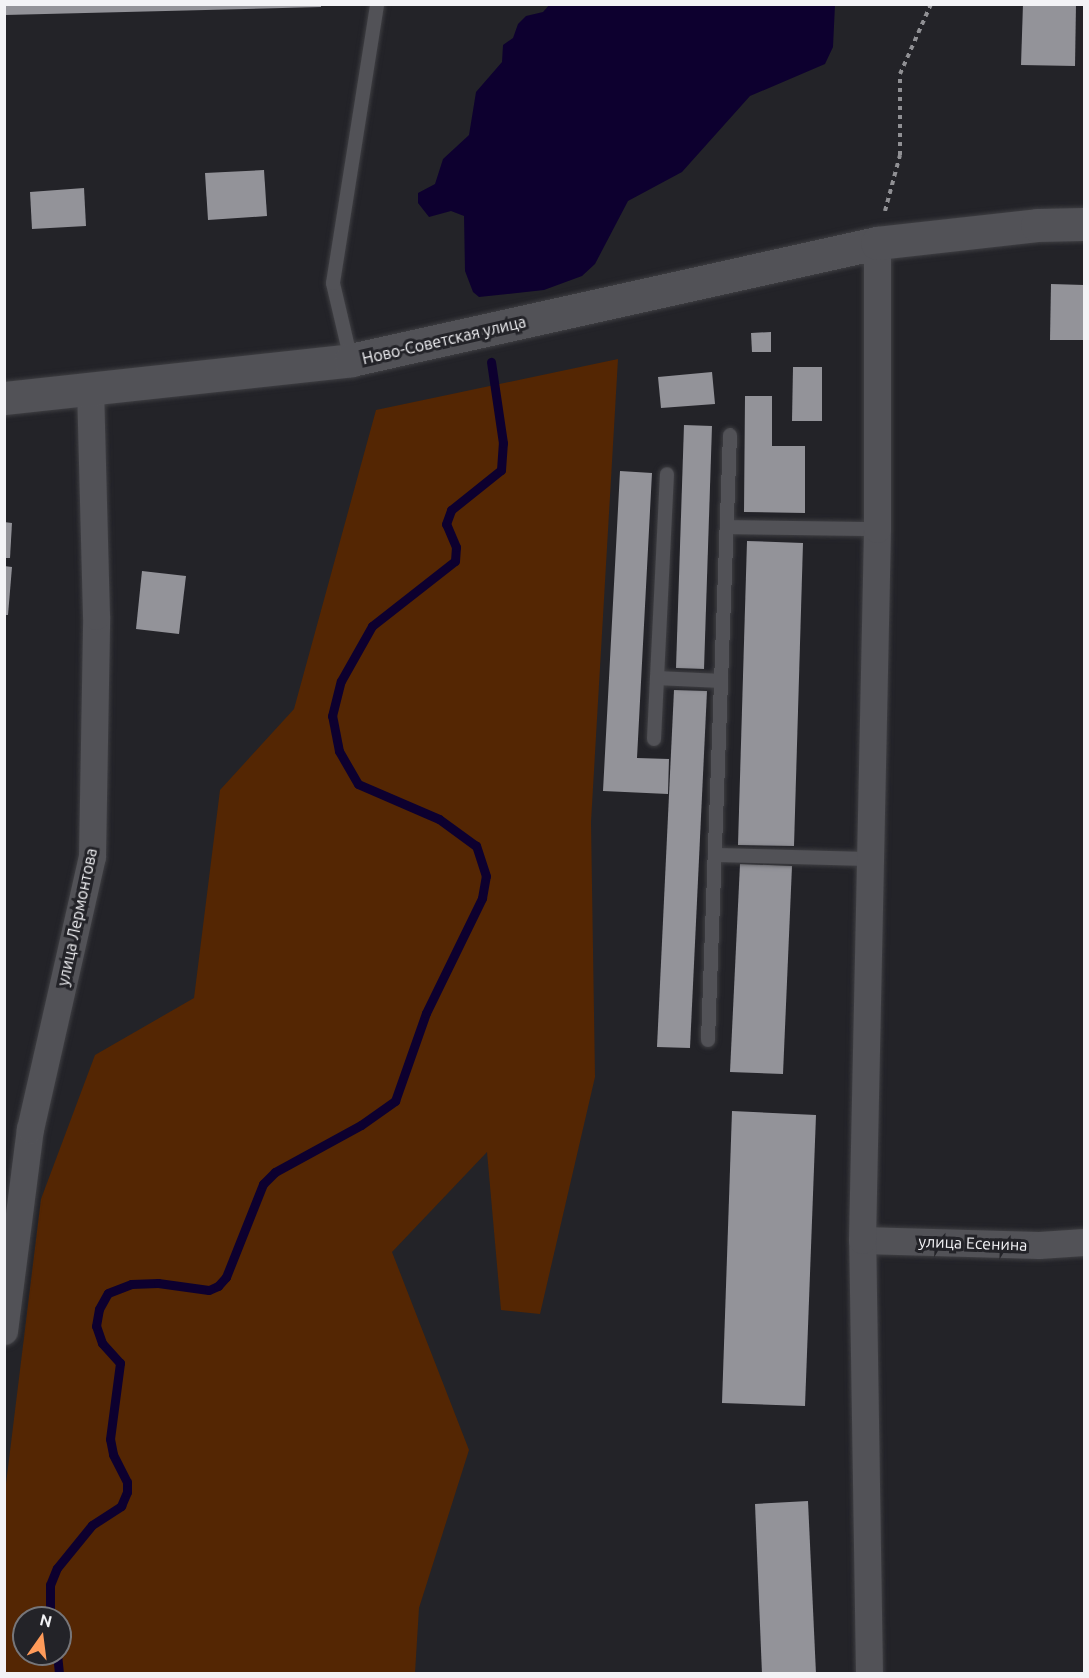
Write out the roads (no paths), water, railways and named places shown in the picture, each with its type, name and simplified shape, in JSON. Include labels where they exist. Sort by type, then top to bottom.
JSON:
[{"type":"street","name":"Ново-Советская улица","points":[[4,398],[351,360],[877,243],[1037,225],[1084,224]]},
{"type":"street","points":[[869,1674],[862,1240],[877,529],[877,243]]},
{"type":"street","name":"улица Лермонтова","points":[[4,1331],[30,1129],[92,857],[96,616],[90,389]]},
{"type":"street","name":"улица Есенина","points":[[862,1240],[1039,1245],[1084,1242]]},
{"type":"lane","points":[[351,360],[333,283],[377,4]]},
{"type":"lane","points":[[708,1040],[730,435]]},
{"type":"lane","points":[[654,739],[667,474]]},
{"type":"lane","points":[[727,527],[877,529]]},
{"type":"lane","points":[[657,678],[721,681]]},
{"type":"lane","points":[[715,855],[870,859]]},
{"type":"waterway","points":[[50,1606],[50,1585],[57,1568],[92,1525],[121,1506],[127,1492],[127,1482],[113,1454],[110,1439],[120,1363],[102,1343],[96,1326],[99,1309],[108,1293],[131,1284],[158,1283],[209,1290],[218,1286],[226,1277],[263,1184],[275,1172],[361,1125],[395,1101],[426,1013],[482,898],[486,876],[476,846],[439,819],[358,784],[339,751],[332,716],[341,681],[372,626],[455,561],[456,547],[446,524],[451,510],[501,470],[503,443],[491,362]]},
{"type":"waterway","points":[[58,1666],[59,1674]]}]
